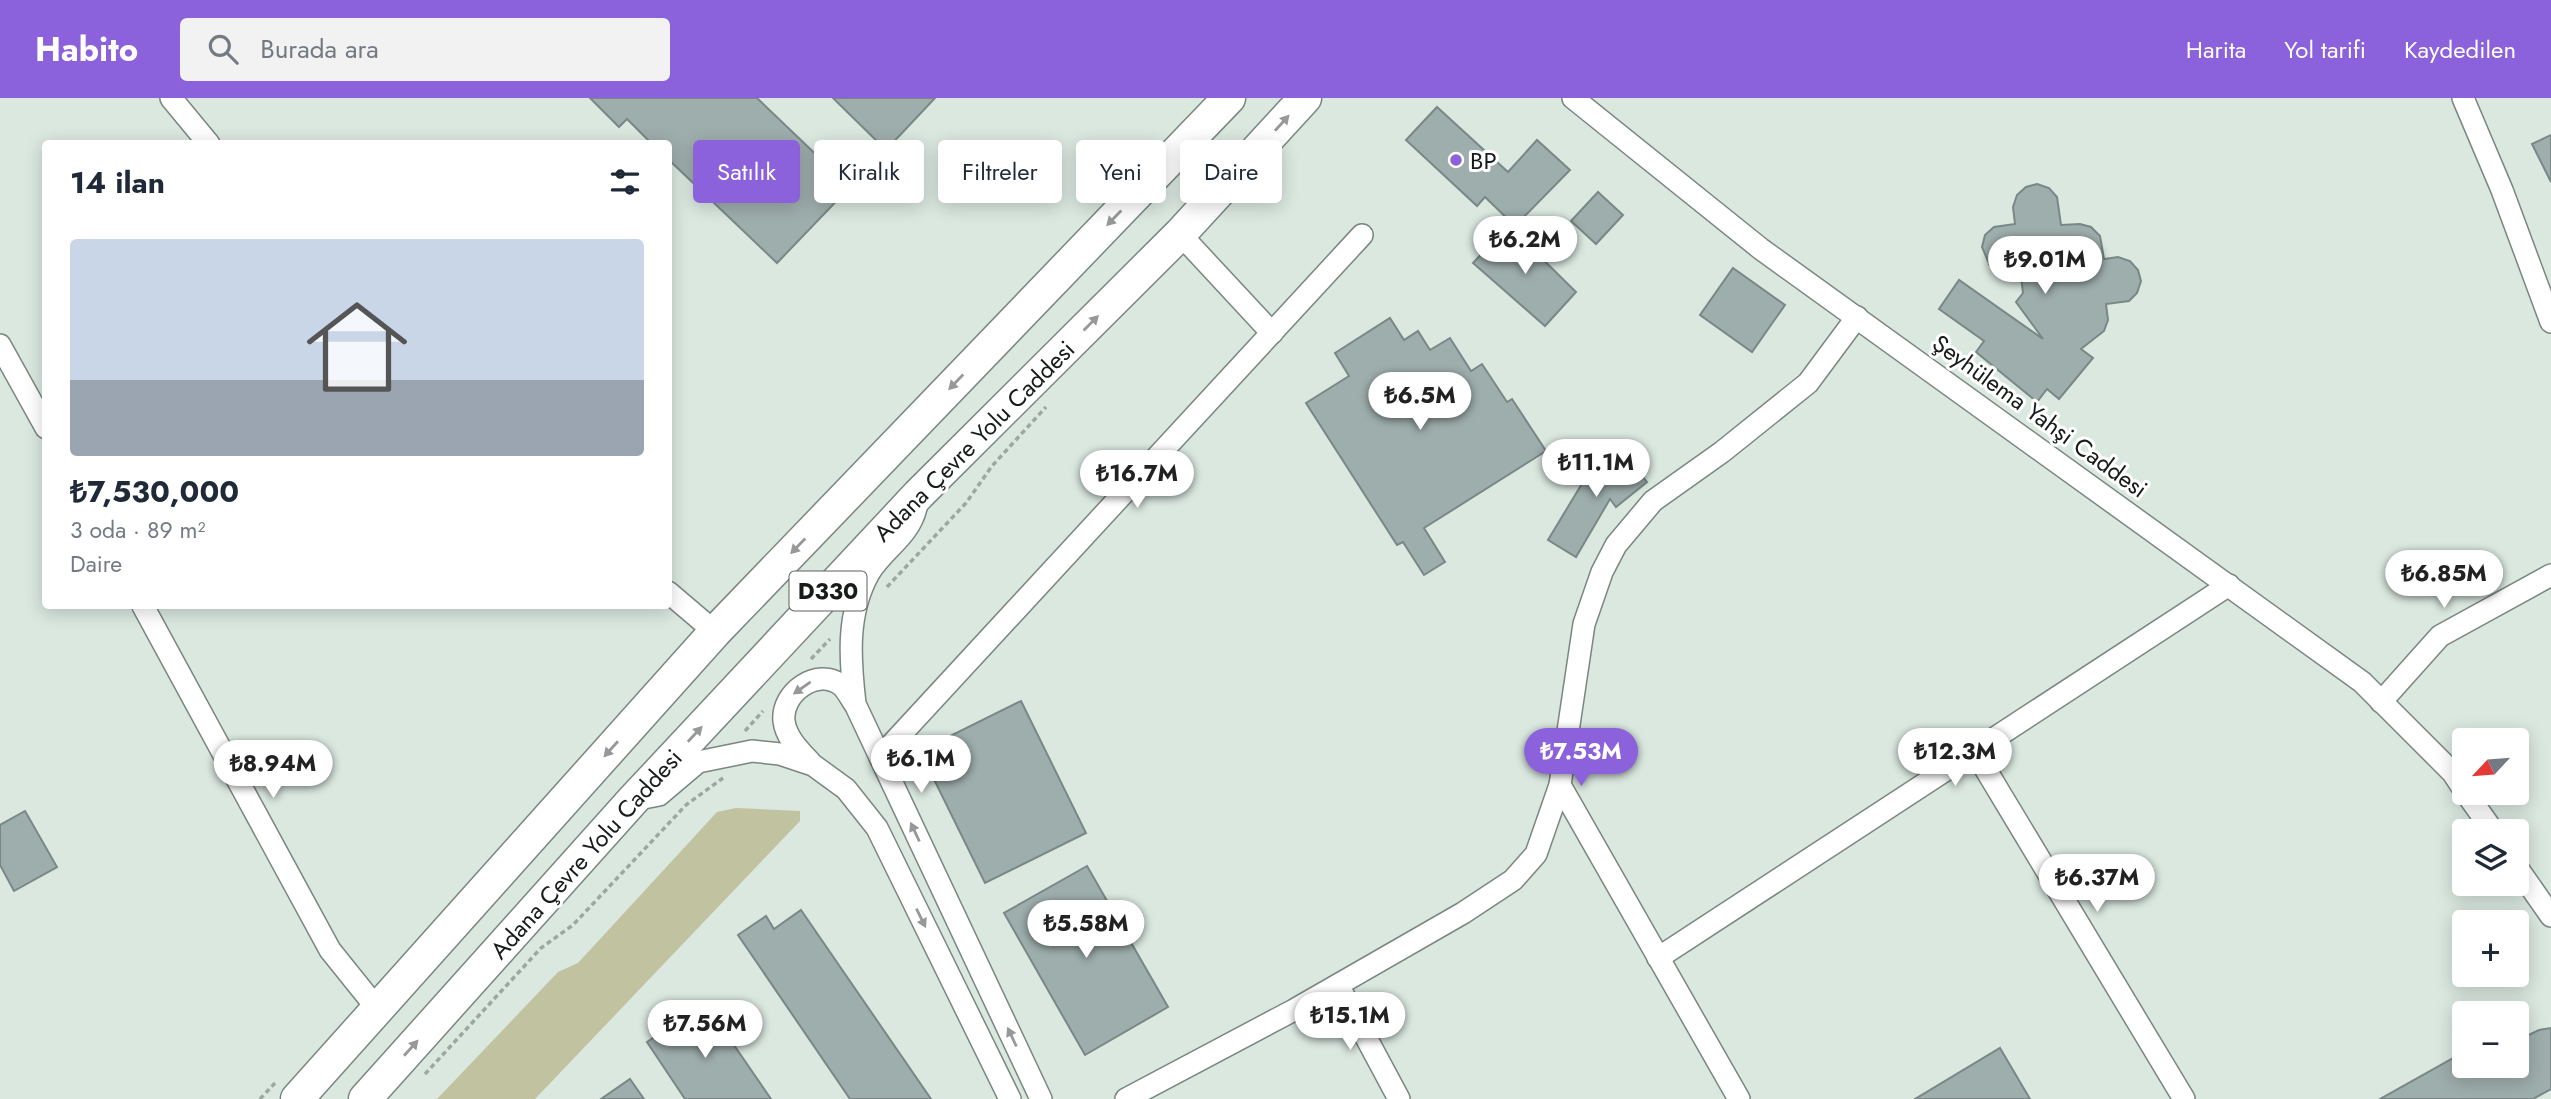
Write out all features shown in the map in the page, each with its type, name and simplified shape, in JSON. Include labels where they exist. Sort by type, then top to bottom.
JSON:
[{"type":"highway","name":"Adana Çevre Yolu Caddesi","points":[[297,1099],[379,1011],[715,632],[1229,98]]},
{"type":"highway","name":"Adana Çevre Yolu Caddesi","points":[[365,1099],[633,800],[919,494],[1180,234],[1305,98]]},
{"type":"street","points":[[171,98],[206,140]]},
{"type":"street","name":"Şeyhülema Yahşi Caddesi","points":[[1573,98],[1761,249],[2362,682],[2452,772]]},
{"type":"street","points":[[2463,98],[2549,312]]},
{"type":"street","points":[[1180,234],[1272,333]]},
{"type":"street","points":[[880,757],[1362,235]]},
{"type":"street","points":[[1126,1099],[1338,985],[1513,880],[1536,855],[1560,785],[1584,624],[1602,572],[1616,545],[1653,501],[1722,452],[1808,383],[1857,317]]},
{"type":"street","points":[[0,345],[42,421]]},
{"type":"street","points":[[855,705],[849,650],[854,616],[869,573],[912,524],[919,494]]},
{"type":"street","points":[[2382,702],[2440,636],[2551,575]]},
{"type":"street","points":[[1658,958],[2229,584]]},
{"type":"street","points":[[672,595],[715,632]]},
{"type":"street","points":[[145,609],[330,950],[379,1011]]},
{"type":"street","points":[[1010,1099],[877,828],[846,789],[813,765],[794,745],[784,720],[790,696],[806,682],[828,678],[842,685],[855,705],[1041,1099]]},
{"type":"street","points":[[1974,750],[2184,1099]]},
{"type":"street","points":[[633,800],[659,795],[698,762],[752,751],[780,754],[813,765]]},
{"type":"street","points":[[1560,785],[1738,1099]]},
{"type":"street","points":[[2529,885],[2551,916]]},
{"type":"street","points":[[1338,985],[1399,1099]]},
{"type":"green space","points":[[736,808],[800,811],[800,821],[535,1099],[437,1099],[558,972],[578,963],[717,812]]},
{"type":"building","points":[[590,98],[757,98],[814,153],[814,203],[835,203],[777,263],[714,203],[800,203],[800,140],[693,140],[693,183],[672,163],[672,140],[648,140],[627,119],[619,127]]},
{"type":"building","points":[[833,98],[935,98],[895,140],[876,140]]},
{"type":"building","points":[[1437,107],[1508,172],[1537,140],[1570,170],[1515,226],[1485,197],[1477,206],[1406,140]]},
{"type":"building","points":[[2551,135],[2551,182],[2532,144]]},
{"type":"building","points":[[2037,184],[2049,188],[2057,197],[2061,225],[2080,224],[2091,227],[2100,236],[2104,259],[2118,257],[2130,261],[2138,270],[2141,281],[2137,293],[2129,301],[2106,304],[2108,320],[2104,331],[2081,349],[2093,358],[2059,399],[2047,389],[2037,402],[1976,352],[1984,341],[1939,309],[1959,280],[2043,339],[2016,302],[2023,293],[2020,269],[2005,271],[1990,266],[1982,247],[1985,235],[1994,227],[2015,224],[2013,207],[2017,195],[2026,187]]},
{"type":"building","points":[[1598,192],[1623,215],[1596,244],[1571,221]]},
{"type":"building","points":[[1508,225],[1576,292],[1545,326],[1473,263]]},
{"type":"building","points":[[1733,268],[1785,305],[1752,352],[1700,315]]},
{"type":"building","points":[[1390,318],[1404,340],[1418,331],[1430,350],[1450,338],[1471,371],[1482,364],[1507,402],[1512,399],[1546,451],[1424,528],[1445,562],[1424,575],[1403,542],[1397,545],[1306,403],[1349,376],[1335,353]]},
{"type":"building","points":[[1617,445],[1647,482],[1616,507],[1610,499],[1576,557],[1548,540],[1589,472],[1587,469]]},
{"type":"building","points":[[1021,701],[1086,833],[985,883],[920,751]]},
{"type":"building","points":[[25,811],[57,867],[14,891],[0,865],[0,825]]},
{"type":"building","points":[[1087,866],[1168,1007],[1085,1055],[1004,913]]},
{"type":"building","points":[[801,910],[931,1099],[850,1099],[738,935],[766,916],[774,929]]},
{"type":"building","points":[[705,1003],[771,1099],[685,1099],[647,1042]]},
{"type":"building","points":[[2551,1028],[2551,1089],[2533,1099],[2380,1099],[2452,1059],[2452,1078],[2529,1078],[2529,1035]]},
{"type":"building","points":[[2000,1048],[2030,1099],[1915,1099]]},
{"type":"building","points":[[630,1079],[644,1099],[601,1099]]},
{"type":"place","name":"BP","points":[[1456,160]]}]
